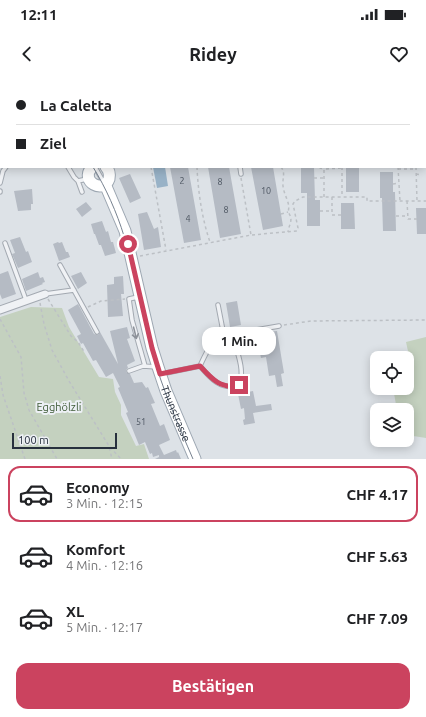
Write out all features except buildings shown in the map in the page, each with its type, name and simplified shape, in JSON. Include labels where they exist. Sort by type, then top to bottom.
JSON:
[{"type":"main road","points":[[88,172],[95,185],[101,186],[108,182],[110,177],[108,168]]},
{"type":"main road","name":"Thunstrasse","points":[[105,184],[125,231],[159,371],[195,459]]},
{"type":"street","points":[[0,310],[42,295]]},
{"type":"lane","points":[[0,183],[5,168]]},
{"type":"lane","points":[[69,168],[74,177],[88,172]]},
{"type":"lane","points":[[240,168],[241,174]]},
{"type":"lane","points":[[82,192],[88,172]]},
{"type":"lane","points":[[5,243],[26,300]]},
{"type":"lane","points":[[60,264],[97,332]]},
{"type":"lane","points":[[42,295],[74,290]]},
{"type":"lane","points":[[141,296],[129,299],[132,320],[145,366]]},
{"type":"lane","points":[[218,305],[224,336]]},
{"type":"lane","points":[[224,336],[234,341],[257,336],[256,330],[279,326]]},
{"type":"lane","points":[[200,366],[208,348],[213,342],[224,336]]},
{"type":"lane","points":[[200,366],[214,382],[219,384],[239,385],[242,375],[234,341]]},
{"type":"lane","points":[[129,371],[145,366],[159,371],[200,366]]},
{"type":"path","points":[[151,168],[166,250]]},
{"type":"path","points":[[197,168],[197,178],[205,227],[210,242]]},
{"type":"path","points":[[281,168],[284,174],[283,185],[289,204],[288,212],[292,220],[288,228],[288,232]]},
{"type":"path","points":[[320,168],[342,168],[342,197]]},
{"type":"path","points":[[400,201],[398,168],[416,168],[416,201]]},
{"type":"path","points":[[324,169],[324,197]]},
{"type":"path","points":[[241,174],[251,235]]},
{"type":"path","points":[[416,174],[421,175]]},
{"type":"path","points":[[314,178],[324,178]]},
{"type":"path","points":[[393,184],[399,184]]},
{"type":"path","points":[[140,255],[251,235],[297,231],[298,228],[293,204],[295,201],[303,197],[367,197],[367,201],[426,201]]},
{"type":"path","points":[[332,197],[332,215],[341,215]]},
{"type":"path","points":[[407,201],[408,219],[417,219]]},
{"type":"path","points":[[320,212],[332,211]]},
{"type":"path","points":[[281,214],[288,212]]},
{"type":"path","points":[[396,216],[408,216]]},
{"type":"path","points":[[42,295],[85,353]]},
{"type":"path","points":[[42,295],[44,324],[52,350],[69,381],[109,446],[121,459]]},
{"type":"path","points":[[84,309],[101,301],[129,299]]},
{"type":"path","points":[[0,319],[21,357],[24,393],[29,410],[57,459]]},
{"type":"path","points":[[279,326],[312,320],[426,320]]},
{"type":"path","points":[[0,376],[3,395],[25,459]]},
{"type":"path","points":[[109,446],[112,459]]},
{"type":"green space","name":"Egghölzli","points":[[31,307],[62,308],[69,327],[99,377],[113,379],[115,392],[121,405],[121,415],[136,446],[144,444],[149,459],[0,459],[0,317]]},
{"type":"green space","points":[[426,337],[426,438],[414,436],[414,403],[396,403],[394,395],[414,395],[414,351],[408,351],[406,342]]},
{"type":"water","points":[[153,168],[165,168],[168,186],[157,188]]},
{"type":"tram line","points":[[94,168],[107,192],[121,227],[132,265],[148,337],[156,365],[193,459]]},
{"type":"route","points":[[128,244],[152,348],[160,374],[200,366],[214,382],[225,386],[239,385]]}]
